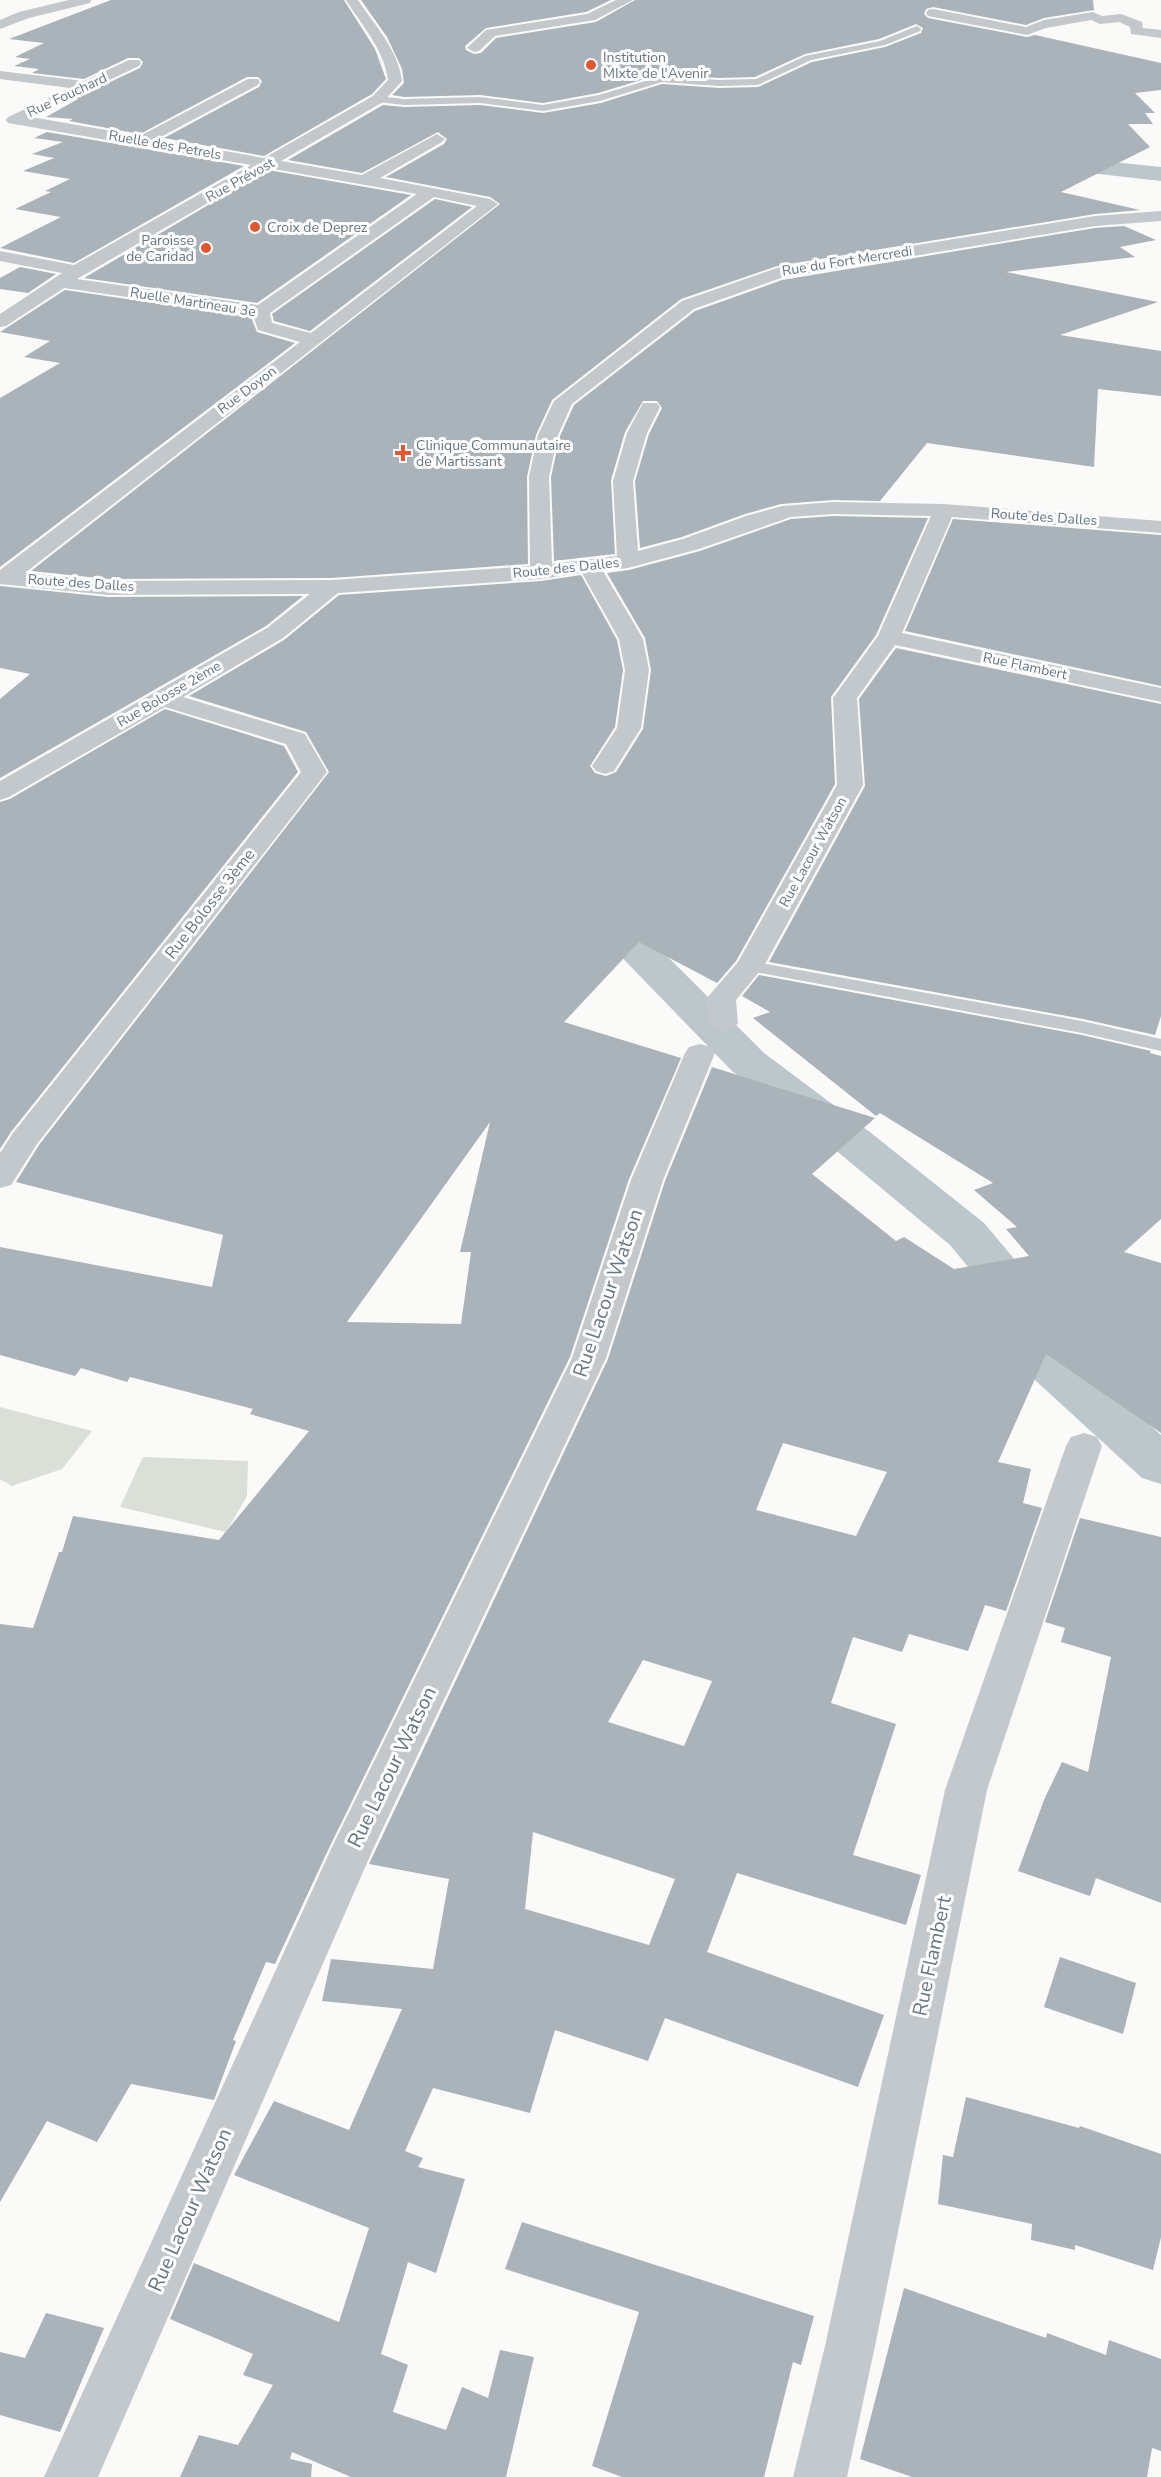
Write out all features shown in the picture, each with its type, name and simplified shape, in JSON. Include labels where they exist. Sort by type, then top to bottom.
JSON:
[{"type":"street","points":[[0,25],[24,15],[84,0]]},
{"type":"street","name":"Rue Prévost","points":[[0,322],[77,271],[378,99],[395,81],[395,72],[387,52],[352,0]]},
{"type":"street","points":[[474,48],[491,33],[590,16],[627,0]]},
{"type":"street","points":[[917,29],[950,0]]},
{"type":"street","points":[[933,13],[1028,31],[1044,24],[1083,17],[1093,16],[1101,20],[1121,18],[1137,25],[1136,32],[1161,34]]},
{"type":"street","name":"Rue Fouchard","points":[[0,126],[134,63]]},
{"type":"street","points":[[0,75],[89,86]]},
{"type":"street","points":[[141,142],[253,82]]},
{"type":"street","name":"Ruelle des Petrels","points":[[16,119],[490,204]]},
{"type":"street","points":[[365,180],[437,139]]},
{"type":"street","points":[[261,311],[431,192]]},
{"type":"street","name":"Rue Doyon","points":[[3,577],[490,204]]},
{"type":"street","name":"Rue du Fort Mercredi","points":[[541,572],[539,477],[548,435],[564,401],[688,305],[777,273],[1095,220],[1161,216]]},
{"type":"street","points":[[0,256],[77,271]]},
{"type":"street","name":"Ruelle Martineau 3e","points":[[61,282],[261,311],[264,326],[315,340]]},
{"type":"street","points":[[628,561],[623,481],[637,434],[650,407]]},
{"type":"street","name":"Route des Dalles","points":[[3,577],[108,588],[332,587],[590,568],[628,561],[691,544],[754,521],[790,511],[833,508],[944,510],[1161,527]]},
{"type":"street","name":"Rue Lacour Watson","points":[[71,2477],[353,1847],[589,1358],[647,1180],[711,1038],[721,999],[750,966],[850,785],[845,698],[889,637],[944,510]]},
{"type":"street","points":[[590,568],[631,639],[637,669],[629,728],[605,766]]},
{"type":"street","name":"Rue Bolosse 2ème","points":[[0,792],[275,633],[332,587]]},
{"type":"street","name":"Rue Flambert","points":[[889,637],[1161,695]]},
{"type":"street","name":"Rue Bolosse 3ème","points":[[0,1178],[32,1131],[314,772],[296,739],[162,698]]},
{"type":"street","name":"Rue Flambert","points":[[820,2477],[850,2346],[966,1790],[1084,1446]]},
{"type":"lane","points":[[378,99],[443,101],[480,99],[543,108],[600,98],[662,79],[719,83],[758,82],[808,58],[882,43],[917,29]]},
{"type":"lane","points":[[750,966],[1082,1027],[1161,1045]]},
{"type":"shaded area","points":[[0,1407],[92,1431],[62,1469],[12,1486],[0,1479]]},
{"type":"shaded area","points":[[143,1457],[248,1461],[247,1496],[226,1532],[120,1507]]},
{"type":"building","points":[[111,0],[344,0],[375,49],[386,79],[372,94],[264,156],[164,138],[259,87],[262,81],[258,77],[247,77],[140,134],[69,121],[73,119],[46,117],[78,99],[76,98],[140,68],[143,62],[139,58],[128,58],[84,79],[32,73],[39,69],[14,66],[30,59],[15,57],[44,43],[9,39]]},
{"type":"building","points":[[361,0],[611,0],[586,12],[486,28],[465,46],[466,50],[474,54],[481,53],[496,38],[596,22],[635,0],[1093,0],[1094,10],[1044,18],[1026,25],[933,7],[926,9],[924,14],[928,18],[1027,37],[1035,35],[1161,63],[1161,90],[1135,93],[1155,113],[1145,113],[1153,124],[1128,124],[1150,147],[1061,192],[1140,210],[1095,214],[777,266],[681,299],[552,400],[536,435],[527,477],[528,564],[332,578],[108,579],[31,571],[500,204],[490,197],[386,177],[444,144],[447,139],[438,132],[362,173],[288,160],[383,105],[404,107],[480,105],[543,113],[601,103],[662,84],[719,88],[758,87],[812,62],[885,47],[921,33],[923,28],[916,24],[879,39],[805,54],[755,77],[719,78],[661,74],[598,93],[543,103],[480,95],[404,97],[392,95],[404,83],[402,69],[387,37]]},
{"type":"building","points":[[47,132],[244,166],[74,263],[0,248],[61,217],[15,209],[51,192],[45,191],[70,179],[23,171],[54,158],[32,154],[63,142],[34,138]]},
{"type":"building","points":[[268,170],[411,195],[257,303],[84,278]]},
{"type":"building","points":[[435,199],[472,207],[310,331],[274,321],[272,314]]},
{"type":"building","points":[[1124,226],[1156,240],[1120,247],[1135,257],[1006,272],[1158,302],[1060,335],[1161,351],[1161,396],[1098,389],[1094,467],[927,443],[880,501],[833,500],[781,504],[745,514],[682,537],[640,548],[635,481],[649,434],[662,408],[657,401],[643,401],[625,432],[611,480],[615,554],[554,561],[551,477],[560,436],[574,405],[695,311],[782,280],[1095,228]]},
{"type":"building","points":[[20,267],[56,274],[28,293],[0,289],[0,278]]},
{"type":"building","points":[[65,290],[251,317],[257,332],[295,343],[0,567],[0,398],[60,363],[24,357],[50,341],[0,332]]},
{"type":"building","points":[[833,516],[928,518],[876,635],[831,697],[835,784],[736,961],[717,983],[639,942],[564,1022],[681,1058],[629,1179],[570,1357],[330,1846],[275,1964],[266,1962],[233,2040],[236,2041],[214,2100],[131,2084],[97,2142],[47,2121],[0,2202],[0,1624],[33,1628],[73,1516],[219,1540],[309,1431],[250,1414],[253,1409],[130,1377],[127,1382],[81,1368],[75,1376],[0,1355],[0,1247],[212,1287],[223,1235],[16,1182],[39,1145],[329,772],[306,732],[189,696],[284,640],[339,595],[541,581],[581,575],[617,640],[623,670],[615,727],[590,766],[595,773],[606,776],[616,772],[643,729],[651,670],[645,638],[607,573],[629,570],[700,551],[791,519]],"holes":[[[490,1122],[460,1252],[471,1252],[461,1324],[347,1322]]]},
{"type":"building","points":[[953,519],[1161,535],[1161,686],[905,631]]},
{"type":"building","points":[[0,586],[108,597],[303,596],[266,626],[0,778],[0,699],[30,674],[0,668]]},
{"type":"building","points":[[896,648],[1161,704],[1161,1016],[1155,1035],[1083,1019],[769,962],[865,786],[859,699]]},
{"type":"building","points":[[165,709],[284,746],[298,772],[11,1132],[0,1149],[0,802],[10,799]]},
{"type":"building","points":[[759,975],[1082,1035],[1151,1051],[1150,1053],[1161,1056],[1161,1219],[1124,1252],[1161,1263],[1161,1433],[1046,1354],[998,1462],[1031,1469],[1023,1503],[1042,1508],[1006,1611],[985,1605],[968,1651],[909,1634],[902,1652],[853,1637],[831,1703],[896,1724],[853,1855],[921,1875],[906,1925],[737,1873],[707,1952],[884,2015],[858,2087],[665,2018],[648,2061],[555,2030],[530,2113],[433,2088],[405,2151],[423,2158],[418,2167],[465,2179],[436,2273],[408,2262],[381,2354],[408,2365],[393,2412],[446,2430],[462,2387],[488,2398],[500,2350],[534,2357],[506,2477],[351,2477],[292,2452],[290,2459],[312,2464],[311,2477],[180,2477],[199,2435],[238,2445],[273,2385],[243,2375],[253,2354],[170,2319],[194,2263],[339,2322],[369,2228],[234,2175],[274,2101],[349,2130],[402,2009],[322,2001],[331,1959],[433,1969],[449,1879],[369,1864],[608,1359],[665,1181],[712,1067],[875,1118],[812,1174],[896,1241],[904,1237],[954,1269],[1029,1256],[1006,1229],[1017,1227],[974,1190],[993,1183],[880,1113],[876,1116],[753,1018],[770,1012],[742,996]],"holes":[[[783,1443],[887,1472],[856,1536],[756,1510]],[[643,1660],[712,1681],[684,1746],[608,1722]],[[533,1832],[675,1879],[649,1945],[525,1909]]]},
{"type":"building","points":[[1080,1518],[1161,1537],[1161,1903],[1096,1878],[1090,1896],[1018,1871],[1044,1800],[1062,1762],[1088,1772],[1111,1657],[1061,1642],[1065,1628],[1045,1622]]},
{"type":"building","points":[[1060,1957],[1136,1983],[1123,2034],[1044,2007]]},
{"type":"building","points":[[966,2097],[1079,2128],[1080,2126],[1161,2154],[1161,2237],[1153,2270],[1075,2245],[1075,2250],[1031,2240],[1032,2224],[938,2204],[943,2155],[953,2157]]},
{"type":"building","points":[[522,2222],[814,2316],[801,2365],[793,2362],[764,2477],[622,2477],[592,2466],[639,2312],[505,2269]]},
{"type":"building","points":[[904,2288],[1046,2338],[1047,2333],[1106,2355],[1109,2340],[1161,2359],[1161,2451],[1152,2448],[1147,2477],[912,2477],[860,2459]]},
{"type":"building","points":[[46,2313],[104,2328],[60,2432],[0,2415],[0,2352],[25,2358]]},
{"type":"waterway","points":[[1044,162],[1161,174]]},
{"type":"waterway","points":[[599,894],[619,931],[748,1062],[855,1143],[967,1234],[1015,1291],[1042,1358],[1161,1465]]},
{"type":"place","name":"Institution MIxte de l'Avenir","points":[[591,65]]},
{"type":"place","name":"Croix de Deprez","points":[[255,227]]},
{"type":"place","name":"Paroisse de Caridad","points":[[206,248]]},
{"type":"place","name":"Clinique Communautaire de Martissant","points":[[403,453]]}]
